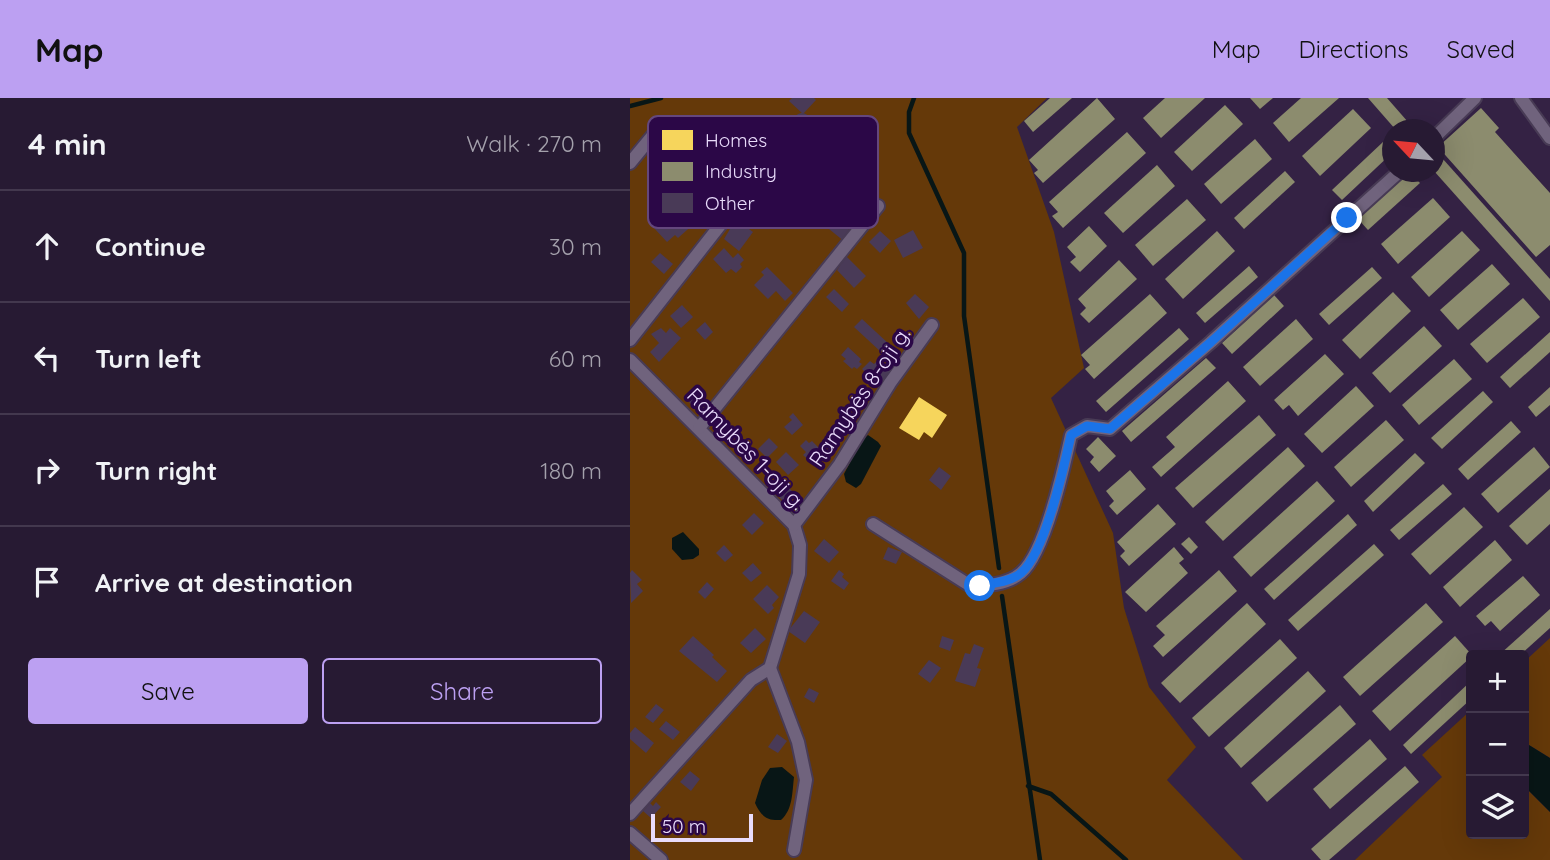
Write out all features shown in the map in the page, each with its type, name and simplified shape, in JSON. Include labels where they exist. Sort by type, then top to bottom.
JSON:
[{"type":"street","points":[[1445,127],[1475,98]]},
{"type":"street","points":[[1521,98],[1550,138]]},
{"type":"street","points":[[630,163],[648,141]]},
{"type":"street","points":[[873,524],[969,585],[980,586],[1012,579],[1023,572],[1032,560],[1044,532],[1071,435],[1087,426],[1110,429],[1388,182]]},
{"type":"street","points":[[630,340],[718,228]]},
{"type":"street","points":[[699,428],[860,228]]},
{"type":"street","name":"Ramybės 8-oji g.","points":[[794,525],[840,464],[890,383],[932,325]]},
{"type":"street","name":"Ramybės 1-oji g.","points":[[630,360],[794,525],[800,545],[799,575],[770,668]]},
{"type":"street","points":[[630,814],[751,680],[770,668],[798,742],[806,780],[794,850]]},
{"type":"street","points":[[630,833],[661,860]]},
{"type":"shaded area","points":[[630,98],[1047,98],[1017,127],[1054,232],[1084,368],[1051,398],[1113,533],[1124,608],[1149,687],[1196,747],[1167,780],[1243,860],[630,860]]},
{"type":"shaded area","points":[[868,435],[881,446],[861,484],[856,488],[846,482],[844,474],[861,441]]},
{"type":"shaded area","points":[[683,532],[699,549],[699,555],[693,559],[682,560],[672,549],[672,538]]},
{"type":"shaded area","points":[[1550,638],[1550,758],[1529,745],[1529,657]]},
{"type":"shaded area","points":[[1466,715],[1466,839],[1529,839],[1529,791],[1550,812],[1550,860],[1355,860],[1442,777],[1422,755]]},
{"type":"shaded area","points":[[1529,745],[1550,758],[1550,812],[1529,791]]},
{"type":"shaded area","points":[[782,767],[794,777],[791,800],[785,816],[781,820],[772,820],[762,814],[755,803],[762,780],[770,768]]},
{"type":"building: Homes","points":[[919,397],[947,415],[932,438],[924,432],[919,440],[899,428]]},
{"type":"building: Industry","points":[[1050,98],[1072,98],[1033,132],[1024,121]]},
{"type":"building: Industry","points":[[1097,98],[1115,119],[1043,183],[1034,173],[1038,170],[1029,160]]},
{"type":"building: Industry","points":[[1165,98],[1205,98],[1161,138],[1143,118]]},
{"type":"building: Industry","points":[[1250,98],[1273,98],[1260,109]]},
{"type":"building: Industry","points":[[1301,98],[1339,98],[1289,142],[1273,123]]},
{"type":"building: Industry","points":[[1368,98],[1387,98],[1405,119],[1386,119]]},
{"type":"building: Industry","points":[[1225,105],[1243,124],[1192,171],[1174,152]]},
{"type":"building: Industry","points":[[1481,108],[1499,128],[1495,132],[1550,193],[1550,245],[1536,257],[1445,155],[1445,141]]},
{"type":"building: Industry","points":[[1353,109],[1371,128],[1320,176],[1302,156]]},
{"type":"building: Industry","points":[[1127,132],[1146,153],[1063,228],[1052,216],[1058,212],[1049,202]]},
{"type":"building: Industry","points":[[1255,139],[1272,159],[1221,204],[1204,184]]},
{"type":"building: Industry","points":[[1382,143],[1382,162],[1342,200],[1332,190]]},
{"type":"building: Industry","points":[[1445,161],[1550,279],[1550,301],[1444,182]]},
{"type":"building: Industry","points":[[1157,165],[1175,186],[1123,233],[1104,213]]},
{"type":"building: Industry","points":[[1285,171],[1295,182],[1244,229],[1234,218]]},
{"type":"building: Industry","points":[[1399,182],[1420,183],[1368,230],[1358,219]]},
{"type":"building: Industry","points":[[1433,198],[1450,217],[1398,264],[1381,244]]},
{"type":"building: Industry","points":[[1187,199],[1206,220],[1153,266],[1135,245]]},
{"type":"building: Industry","points":[[1089,226],[1107,246],[1080,272],[1070,262],[1076,257],[1067,247]]},
{"type":"building: Industry","points":[[1217,231],[1235,251],[1183,299],[1165,279]]},
{"type":"building: Industry","points":[[1462,231],[1480,250],[1429,297],[1411,277]]},
{"type":"building: Industry","points":[[1119,260],[1137,279],[1089,323],[1080,314],[1086,308],[1078,299]]},
{"type":"building: Industry","points":[[1492,264],[1510,284],[1458,330],[1440,310]]},
{"type":"building: Industry","points":[[1249,266],[1258,277],[1205,323],[1196,313]]},
{"type":"building: Industry","points":[[1372,267],[1382,278],[1329,325],[1319,314]]},
{"type":"building: Industry","points":[[1393,292],[1411,311],[1360,359],[1342,340]]},
{"type":"building: Industry","points":[[1150,294],[1167,313],[1094,379],[1085,369],[1090,365],[1081,355]]},
{"type":"building: Industry","points":[[1274,295],[1284,306],[1232,354],[1222,343]]},
{"type":"building: Industry","points":[[1523,298],[1540,317],[1487,363],[1470,344]]},
{"type":"building: Industry","points":[[1296,319],[1313,339],[1260,386],[1243,367]]},
{"type":"building: Industry","points":[[1424,326],[1442,346],[1390,393],[1372,373]]},
{"type":"building: Industry","points":[[1179,328],[1189,339],[1106,412],[1096,401]]},
{"type":"building: Industry","points":[[1550,332],[1550,352],[1510,388],[1500,377]]},
{"type":"building: Industry","points":[[1325,354],[1344,374],[1298,416],[1289,405],[1283,410],[1274,400]]},
{"type":"building: Industry","points":[[1206,358],[1216,368],[1131,442],[1122,431]]},
{"type":"building: Industry","points":[[1454,359],[1472,379],[1419,425],[1402,405]]},
{"type":"building: Industry","points":[[1228,381],[1246,401],[1161,477],[1152,467],[1175,447],[1166,437]]},
{"type":"building: Industry","points":[[1356,386],[1374,406],[1322,453],[1304,434]]},
{"type":"building: Industry","points":[[1550,387],[1550,405],[1536,417],[1528,407]]},
{"type":"building: Industry","points":[[1483,391],[1493,402],[1442,449],[1431,438]]},
{"type":"building: Industry","points":[[1259,415],[1276,435],[1193,508],[1175,488]]},
{"type":"building: Industry","points":[[1386,420],[1404,440],[1351,487],[1334,467]]},
{"type":"building: Industry","points":[[1511,421],[1521,432],[1468,480],[1458,469]]},
{"type":"building: Industry","points":[[1098,437],[1116,456],[1099,472],[1090,462],[1094,457],[1086,449]]},
{"type":"building: Industry","points":[[1288,447],[1305,466],[1223,541],[1205,522]]},
{"type":"building: Industry","points":[[1534,447],[1550,467],[1498,513],[1481,494]]},
{"type":"building: Industry","points":[[1415,453],[1425,463],[1373,512],[1364,501]]},
{"type":"building: Industry","points":[[1130,470],[1146,489],[1117,515],[1109,506],[1114,501],[1106,491]]},
{"type":"building: Industry","points":[[1317,481],[1335,501],[1251,577],[1233,557]]},
{"type":"building: Industry","points":[[1443,484],[1452,494],[1399,540],[1390,530]]},
{"type":"building: Industry","points":[[1550,489],[1550,524],[1527,545],[1509,526]]},
{"type":"building: Industry","points":[[1158,504],[1176,524],[1129,566],[1120,556],[1125,551],[1117,542]]},
{"type":"building: Industry","points":[[1464,507],[1483,527],[1430,575],[1411,554]]},
{"type":"building: Industry","points":[[1348,514],[1357,525],[1274,600],[1264,589]]},
{"type":"building: Industry","points":[[1189,537],[1198,547],[1191,554],[1181,544]]},
{"type":"building: Industry","points":[[1495,540],[1512,560],[1460,607],[1443,587]]},
{"type":"building: Industry","points":[[1374,544],[1384,555],[1298,631],[1288,620]]},
{"type":"building: Industry","points":[[1174,547],[1184,559],[1179,563],[1188,573],[1146,612],[1125,592]]},
{"type":"building: Industry","points":[[1219,570],[1237,591],[1163,657],[1153,646],[1165,635],[1156,626]]},
{"type":"building: Industry","points":[[1523,576],[1540,595],[1500,631],[1491,621],[1485,626],[1476,616]]},
{"type":"building: Industry","points":[[1247,603],[1266,624],[1180,703],[1161,683]]},
{"type":"building: Industry","points":[[1426,603],[1443,622],[1360,696],[1343,677]]},
{"type":"building: Industry","points":[[1550,609],[1550,628],[1526,650],[1505,650]]},
{"type":"building: Industry","points":[[1455,636],[1467,650],[1466,662],[1390,731],[1372,711]]},
{"type":"building: Industry","points":[[1280,639],[1297,658],[1209,737],[1192,718]]},
{"type":"building: Industry","points":[[1308,671],[1326,691],[1241,768],[1224,748]]},
{"type":"building: Industry","points":[[1466,686],[1466,704],[1411,754],[1403,745]]},
{"type":"building: Industry","points":[[1340,705],[1356,724],[1267,802],[1251,783]]},
{"type":"building: Industry","points":[[1370,739],[1387,759],[1330,809],[1313,789]]},
{"type":"building: Industry","points":[[1405,766],[1419,782],[1329,860],[1321,860],[1311,849]]},
{"type":"building: Other","points":[[792,98],[816,100],[803,114],[789,101]]},
{"type":"building: Other","points":[[654,228],[689,228],[678,238],[675,235],[667,242]]},
{"type":"building: Other","points":[[731,228],[748,228],[753,232],[739,251],[724,239]]},
{"type":"building: Other","points":[[847,228],[853,233],[845,242],[829,229]]},
{"type":"building: Other","points":[[913,230],[923,248],[903,258],[894,240]]},
{"type":"building: Other","points":[[880,231],[891,241],[880,253],[869,242]]},
{"type":"building: Other","points":[[724,248],[733,258],[738,253],[744,260],[736,273],[731,269],[726,273],[713,259]]},
{"type":"building: Other","points":[[660,253],[673,264],[664,274],[651,262]]},
{"type":"building: Other","points":[[846,256],[866,276],[854,288],[837,270]]},
{"type":"building: Other","points":[[767,267],[793,293],[785,301],[776,291],[768,299],[754,285],[764,275],[761,272]]},
{"type":"building: Other","points":[[834,289],[849,304],[842,312],[826,297]]},
{"type":"building: Other","points":[[915,294],[929,307],[919,319],[906,303]]},
{"type":"building: Other","points":[[682,305],[693,317],[681,328],[670,316]]},
{"type":"building: Other","points":[[862,319],[889,344],[881,352],[854,327]]},
{"type":"building: Other","points":[[705,322],[713,332],[705,340],[696,330]]},
{"type":"building: Other","points":[[661,328],[666,333],[670,328],[681,338],[659,362],[650,352],[659,343],[651,334]]},
{"type":"building: Other","points":[[848,347],[861,359],[859,362],[862,364],[857,369],[852,369],[843,361],[846,359],[841,355]]},
{"type":"building: Other","points":[[878,360],[893,373],[884,383],[879,379],[874,385],[864,376],[866,373],[862,369],[870,361],[874,364]]},
{"type":"building: Other","points":[[697,393],[704,399],[700,404],[704,407],[699,412],[689,402]]},
{"type":"building: Other","points":[[793,413],[803,425],[792,435],[784,427],[792,420],[789,417]]},
{"type":"building: Other","points":[[769,438],[778,447],[767,458],[758,449]]},
{"type":"building: Other","points":[[806,440],[809,443],[812,441],[825,454],[814,465],[803,455],[806,452],[800,446]]},
{"type":"building: Other","points":[[786,452],[799,465],[788,475],[776,462]]},
{"type":"building: Other","points":[[939,467],[951,476],[941,490],[929,480]]},
{"type":"building: Other","points":[[785,484],[795,494],[786,504],[775,493]]},
{"type":"building: Other","points":[[754,513],[764,523],[752,535],[742,525]]},
{"type":"building: Other","points":[[824,539],[839,552],[829,563],[814,551]]},
{"type":"building: Other","points":[[724,545],[733,555],[725,562],[716,553]]},
{"type":"building: Other","points":[[888,547],[902,552],[896,564],[883,559]]},
{"type":"building: Other","points":[[753,563],[762,573],[751,582],[742,573]]},
{"type":"building: Other","points":[[632,570],[642,580],[637,584],[643,591],[631,603],[630,573]]},
{"type":"building: Other","points":[[839,570],[849,583],[844,590],[831,581]]},
{"type":"building: Other","points":[[707,582],[714,589],[705,599],[698,592]]},
{"type":"building: Other","points":[[767,585],[779,597],[768,614],[753,599]]},
{"type":"building: Other","points":[[804,611],[820,622],[805,643],[788,631]]},
{"type":"building: Other","points":[[755,628],[766,639],[751,653],[740,643]]},
{"type":"building: Other","points":[[693,636],[727,671],[717,682],[679,651]]},
{"type":"building: Other","points":[[942,636],[954,640],[950,651],[939,647]]},
{"type":"building: Other","points":[[974,644],[984,648],[977,668],[981,669],[975,687],[955,681],[965,653],[970,654]]},
{"type":"building: Other","points":[[929,660],[941,668],[930,683],[918,674]]},
{"type":"building: Other","points":[[809,688],[819,693],[814,703],[804,697]]},
{"type":"building: Other","points":[[656,704],[664,710],[653,723],[645,717]]},
{"type":"building: Other","points":[[666,721],[680,732],[673,740],[659,729]]},
{"type":"building: Other","points":[[635,727],[654,743],[646,753],[630,739],[630,733]]},
{"type":"building: Other","points":[[777,734],[787,741],[778,753],[768,747]]},
{"type":"building: Other","points":[[690,771],[700,779],[691,791],[680,782]]},
{"type":"building: Other","points":[[656,802],[661,807],[651,818],[643,811],[650,803],[653,806]]},
{"type":"waterway","points":[[630,106],[661,98]]},
{"type":"waterway","points":[[914,98],[909,112],[909,133],[964,253],[964,316],[999,568]]},
{"type":"waterway","points":[[1002,596],[1040,860]]},
{"type":"waterway","points":[[1028,786],[1051,794],[1126,860]]},
{"type":"route","points":[[980,586],[1012,579],[1023,572],[1032,560],[1044,532],[1071,435],[1087,426],[1110,429],[1211,342],[1347,218]]}]
